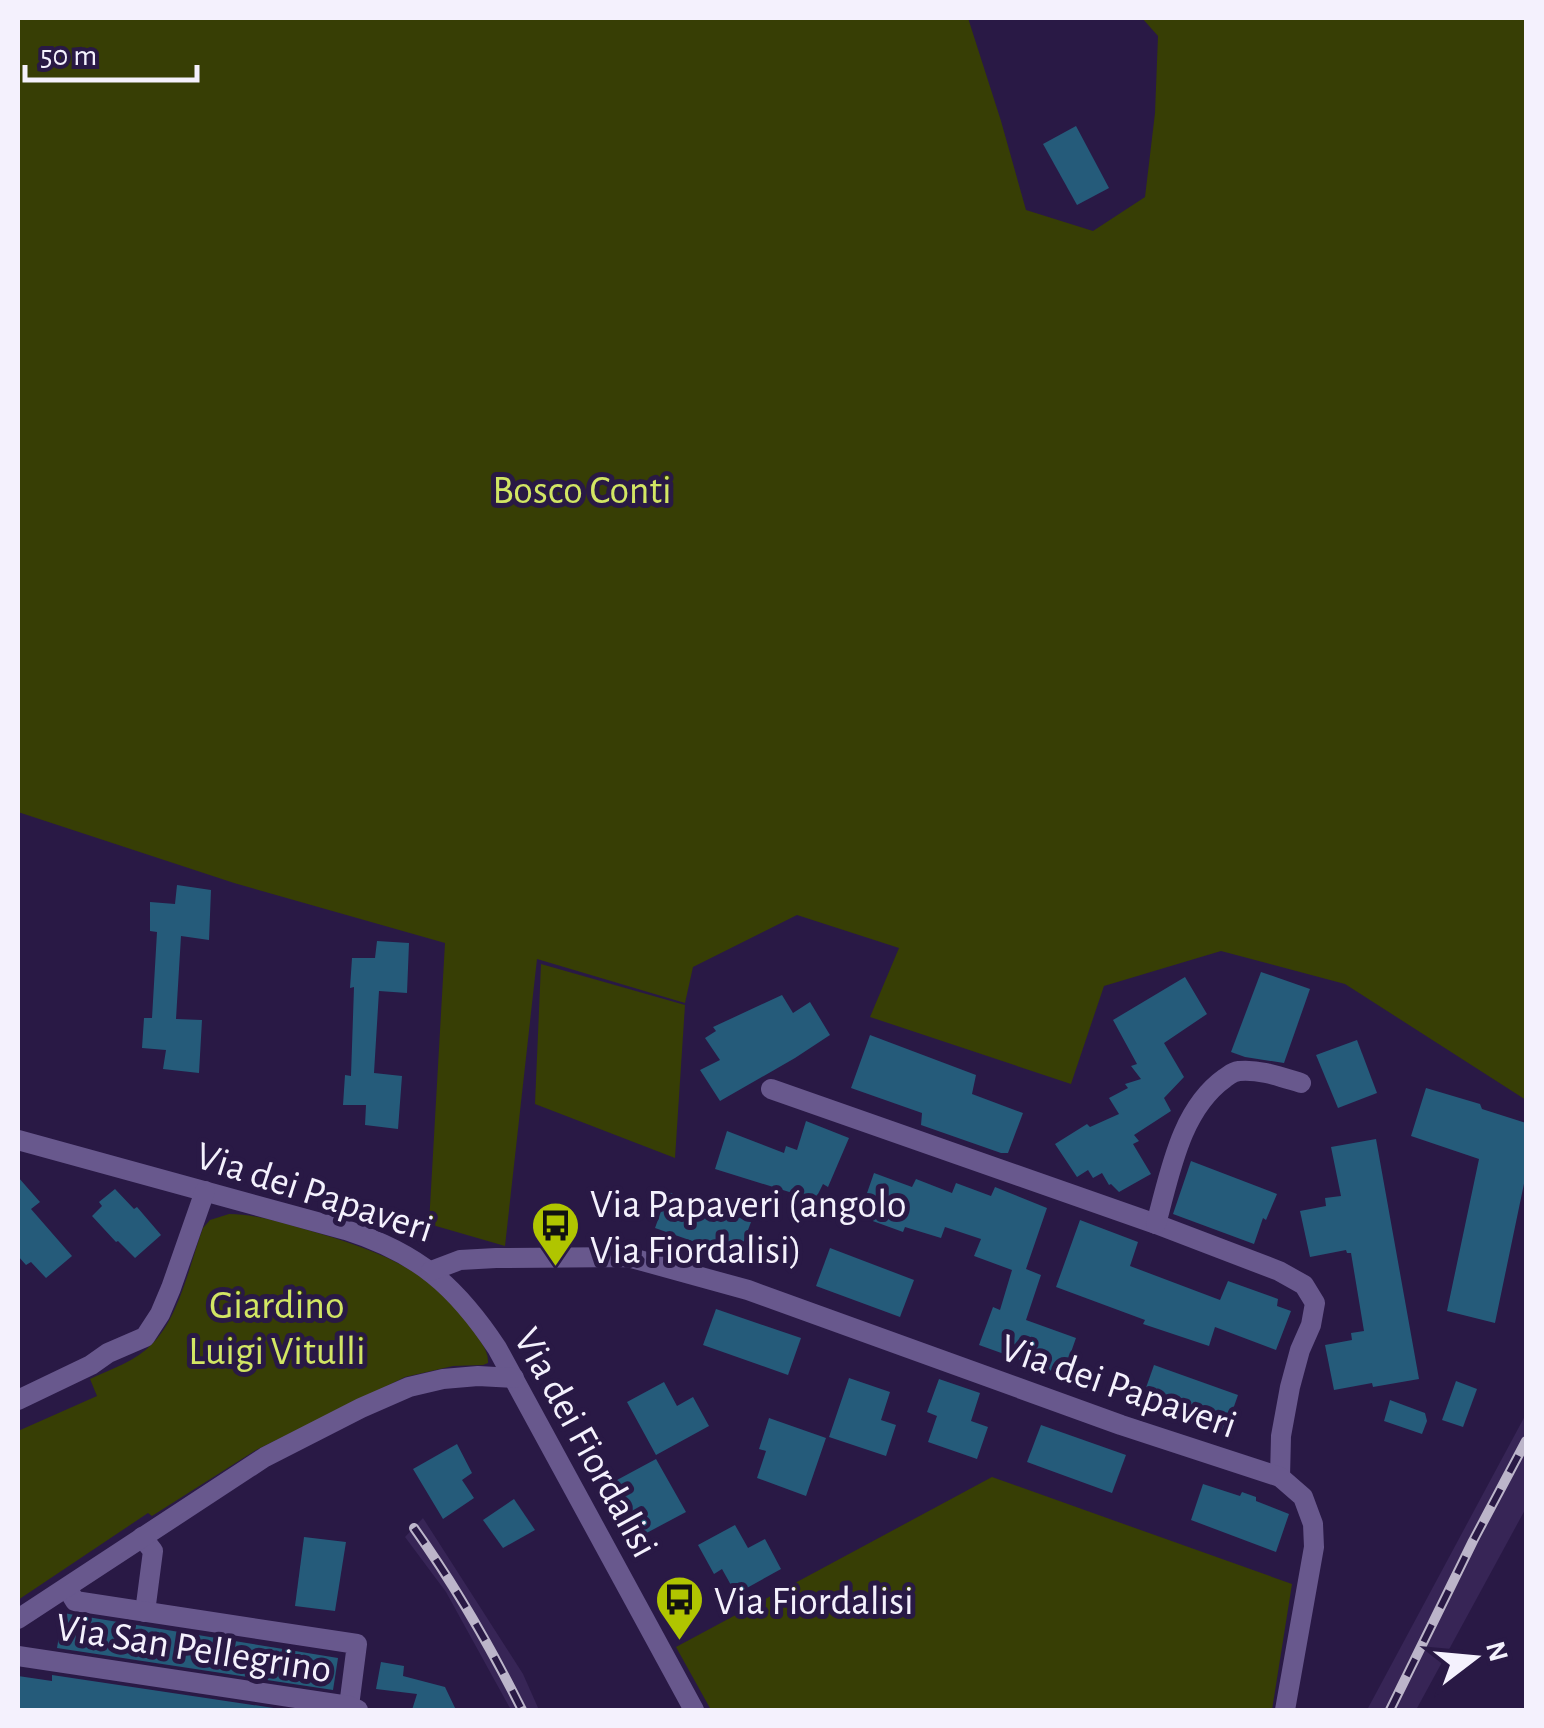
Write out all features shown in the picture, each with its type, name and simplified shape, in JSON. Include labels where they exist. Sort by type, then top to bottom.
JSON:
[{"type":"street","points":[[1156,1224],[1180,1142],[1196,1105],[1212,1087],[1235,1071],[1268,1073],[1300,1083]]},
{"type":"street","name":"Via dei Papaveri","points":[[771,1089],[1156,1224],[1280,1271],[1304,1285],[1315,1303],[1312,1324],[1290,1386],[1281,1436],[1280,1477]]},
{"type":"street","name":"Via dei Papaveri","points":[[18,1140],[373,1238],[431,1271],[460,1260],[628,1257],[748,1290],[1120,1425],[1280,1477],[1303,1497],[1314,1547],[1284,1710]]},
{"type":"street","points":[[18,1400],[145,1337],[166,1301],[205,1191]]},
{"type":"street","name":"Via dei Fiordalisi","points":[[431,1271],[478,1320],[514,1378],[694,1710]]},
{"type":"street","points":[[18,1619],[265,1457],[361,1408],[409,1387],[460,1378],[514,1378]]},
{"type":"street","points":[[142,1537],[153,1551],[145,1612]]},
{"type":"street","points":[[67,1588],[75,1601],[357,1644],[354,1708]]},
{"type":"street","name":"Via San Pellegrino","points":[[18,1656],[354,1708]]},
{"type":"shaded area","points":[[1526,1414],[1526,1508],[1416,1710],[1367,1710]]},
{"type":"shaded area","points":[[423,1518],[523,1674],[539,1710],[511,1710],[446,1592],[405,1537]]},
{"type":"green space","name":"Bosco Conti","points":[[18,18],[968,18],[1026,210],[1093,231],[1145,197],[1155,113],[1158,36],[1142,18],[1526,18],[1526,1100],[1345,984],[1221,951],[1104,986],[1071,1084],[870,1017],[899,948],[797,915],[693,967],[685,1003],[537,959],[505,1246],[429,1224],[445,943],[234,883],[18,812]]},
{"type":"green space","points":[[541,964],[685,1005],[675,1158],[535,1104]]},
{"type":"green space","name":"Giardino Luigi Vitulli","points":[[229,1214],[295,1226],[398,1263],[439,1290],[456,1308],[483,1345],[488,1363],[405,1377],[256,1450],[152,1516],[148,1513],[18,1600],[18,1431],[97,1396],[90,1379],[131,1360],[152,1344],[177,1305],[203,1228],[210,1220]]},
{"type":"green space","points":[[992,1477],[1292,1584],[1272,1710],[711,1710],[676,1647]]},
{"type":"building","points":[[1076,126],[1109,188],[1077,205],[1043,144]]},
{"type":"building","points":[[177,885],[211,890],[209,940],[181,936],[176,1019],[202,1020],[199,1073],[163,1069],[166,1050],[142,1048],[144,1018],[152,1018],[157,932],[150,931],[150,902],[175,904]]},
{"type":"building","points":[[377,941],[409,943],[407,993],[379,991],[374,1073],[402,1076],[398,1129],[365,1125],[366,1105],[343,1105],[345,1075],[351,1076],[352,958],[375,958]]},
{"type":"building","points":[[1261,972],[1310,989],[1284,1063],[1231,1052]]},
{"type":"building","points":[[1185,977],[1207,1014],[1164,1043],[1184,1077],[1164,1098],[1171,1111],[1134,1135],[1139,1141],[1133,1144],[1151,1174],[1119,1192],[1102,1173],[1093,1178],[1088,1170],[1077,1177],[1055,1144],[1087,1124],[1090,1127],[1119,1114],[1109,1098],[1128,1088],[1125,1084],[1141,1079],[1131,1066],[1137,1064],[1113,1020]]},
{"type":"building","points":[[782,995],[793,1013],[810,1002],[830,1035],[720,1101],[700,1070],[720,1060],[705,1038],[716,1031],[713,1027]]},
{"type":"building","points":[[870,1035],[976,1075],[972,1094],[1023,1113],[1008,1153],[921,1125],[922,1113],[851,1088]]},
{"type":"building","points":[[1357,1040],[1377,1093],[1338,1108],[1316,1055]]},
{"type":"building","points":[[1426,1088],[1526,1123],[1526,1174],[1495,1323],[1447,1311],[1479,1159],[1411,1136]]},
{"type":"building","points":[[806,1121],[849,1138],[828,1187],[823,1184],[815,1200],[715,1169],[727,1131],[784,1153],[786,1146],[797,1150]]},
{"type":"building","points":[[1376,1139],[1419,1379],[1334,1390],[1325,1345],[1352,1340],[1351,1333],[1364,1331],[1351,1253],[1346,1250],[1310,1257],[1300,1211],[1326,1206],[1325,1198],[1341,1196],[1331,1147]]},
{"type":"building","points":[[1191,1161],[1277,1194],[1254,1244],[1173,1214]]},
{"type":"building","points":[[874,1173],[912,1187],[916,1179],[952,1193],[956,1183],[991,1196],[995,1187],[1047,1208],[1026,1269],[1041,1275],[1026,1320],[1076,1338],[1063,1375],[979,1345],[993,1307],[1000,1310],[1012,1270],[974,1256],[981,1239],[945,1227],[941,1238],[905,1227],[903,1232],[859,1216]]},
{"type":"building","points":[[18,1177],[40,1202],[31,1209],[72,1256],[46,1278],[31,1262],[26,1265],[18,1256]]},
{"type":"building","points":[[115,1189],[161,1235],[135,1258],[92,1216],[102,1206],[99,1202]]},
{"type":"building","points":[[668,1192],[751,1222],[738,1257],[655,1228]]},
{"type":"building","points":[[1080,1220],[1138,1242],[1130,1266],[1220,1300],[1228,1281],[1278,1299],[1277,1306],[1291,1311],[1276,1350],[1215,1327],[1209,1346],[1143,1324],[1145,1320],[1056,1287]]},
{"type":"building","points":[[830,1248],[914,1280],[900,1317],[816,1286]]},
{"type":"building","points":[[716,1309],[801,1338],[788,1375],[703,1345]]},
{"type":"building","points":[[1154,1365],[1238,1395],[1225,1432],[1141,1402]]},
{"type":"building","points":[[849,1378],[890,1392],[881,1420],[896,1425],[886,1456],[829,1437]]},
{"type":"building","points":[[939,1379],[980,1393],[971,1421],[988,1427],[977,1459],[928,1442],[937,1416],[927,1412]]},
{"type":"building","points":[[1456,1381],[1477,1389],[1463,1427],[1442,1420]]},
{"type":"building","points":[[664,1382],[677,1406],[693,1397],[709,1426],[656,1455],[627,1402]]},
{"type":"building","points":[[1390,1400],[1425,1413],[1427,1421],[1422,1434],[1384,1421]]},
{"type":"building","points":[[769,1418],[826,1438],[806,1496],[757,1478],[766,1451],[759,1449]]},
{"type":"building","points":[[1041,1425],[1126,1455],[1112,1493],[1027,1462]]},
{"type":"building","points":[[457,1444],[472,1473],[462,1480],[474,1498],[443,1519],[413,1469]]},
{"type":"building","points":[[656,1459],[686,1512],[639,1537],[626,1511],[619,1515],[604,1487]]},
{"type":"building","points":[[1203,1484],[1240,1496],[1242,1492],[1289,1514],[1276,1552],[1191,1520]]},
{"type":"building","points":[[514,1499],[535,1530],[503,1548],[483,1520]]},
{"type":"building","points":[[735,1525],[748,1548],[765,1539],[781,1569],[736,1594],[722,1569],[714,1574],[698,1545]]},
{"type":"building","points":[[304,1537],[346,1542],[335,1611],[295,1606]]},
{"type":"building","points":[[63,1613],[338,1658],[333,1690],[57,1648]]},
{"type":"building","points":[[381,1662],[404,1666],[403,1676],[445,1687],[456,1710],[412,1710],[417,1694],[376,1689]]},
{"type":"building","points":[[52,1675],[287,1710],[18,1710],[18,1676],[52,1681]]},
{"type":"railway","points":[[1390,1710],[1526,1441]]},
{"type":"railway","points":[[414,1528],[472,1617],[522,1710]]},
{"type":"place","name":"Via Papaveri (angolo Via Fiordalisi)","points":[[555,1268]]},
{"type":"place","name":"Via Fiordalisi","points":[[679,1642]]}]
